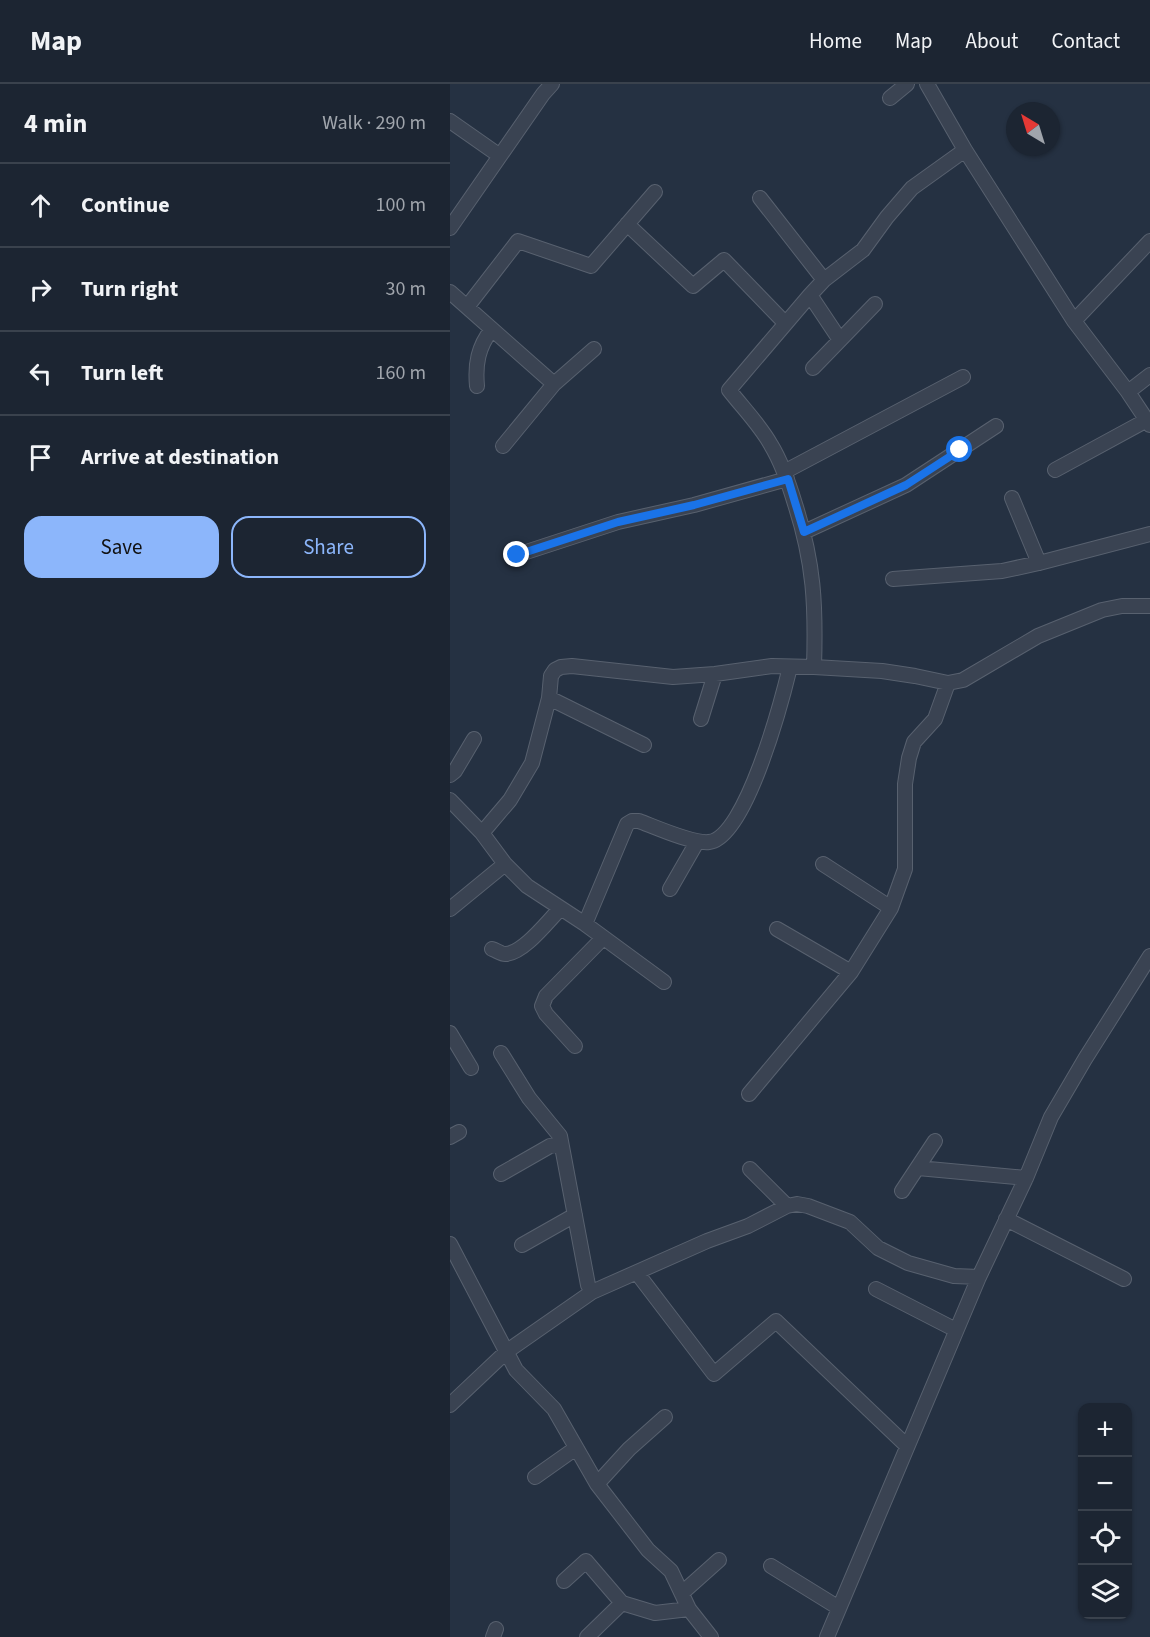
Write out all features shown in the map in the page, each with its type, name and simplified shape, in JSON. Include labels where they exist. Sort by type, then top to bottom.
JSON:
[{"type":"street","points":[[450,228],[552,84]]},
{"type":"street","points":[[890,98],[907,84]]},
{"type":"street","points":[[927,84],[965,150],[1074,321],[1149,423],[1055,470]]},
{"type":"street","points":[[450,121],[500,156]]},
{"type":"street","points":[[814,667],[815,600],[812,566],[804,532],[786,476],[771,444],[729,390],[824,280],[863,250],[887,216],[912,188],[965,150]]},
{"type":"street","points":[[467,307],[518,241],[591,266],[654,192]]},
{"type":"street","points":[[760,198],[824,280]]},
{"type":"street","points":[[627,224],[693,286],[724,260],[785,323]]},
{"type":"street","points":[[1074,321],[1150,241]]},
{"type":"street","points":[[450,292],[555,384]]},
{"type":"street","points":[[810,295],[840,340]]},
{"type":"street","points":[[813,368],[875,304]]},
{"type":"street","points":[[477,386],[475,368],[478,351],[492,329]]},
{"type":"street","points":[[503,446],[555,384],[594,349]]},
{"type":"street","points":[[1128,392],[1150,375]]},
{"type":"street","points":[[517,555],[618,522],[694,505],[786,476],[963,377]]},
{"type":"street","points":[[804,532],[906,485],[996,426]]},
{"type":"street","points":[[1012,498],[1039,563]]},
{"type":"street","points":[[893,579],[1002,571],[1150,534]]},
{"type":"street","points":[[482,833],[510,800],[527,773],[549,698],[551,676],[561,667],[572,666],[656,676],[715,674],[772,666],[814,667],[882,671],[948,683],[963,680],[1038,636],[1101,610],[1122,606],[1150,606]]},
{"type":"street","points":[[585,924],[627,824],[639,821],[697,842],[709,843],[720,839],[735,819],[754,782],[775,726],[790,667]]},
{"type":"street","points":[[701,719],[715,674]]},
{"type":"street","points":[[749,1094],[850,972],[891,908],[905,869],[905,784],[909,758],[914,742],[935,719],[948,683]]},
{"type":"street","points":[[549,698],[644,744]]},
{"type":"street","points":[[450,775],[455,771],[474,738]]},
{"type":"street","points":[[450,800],[482,833],[505,864],[527,886],[585,924],[664,982]]},
{"type":"street","points":[[670,889],[697,842]]},
{"type":"street","points":[[450,909],[505,864]]},
{"type":"street","points":[[823,864],[891,908]]},
{"type":"street","points":[[492,949],[505,954],[515,952],[526,944],[560,909]]},
{"type":"street","points":[[777,929],[850,972]]},
{"type":"street","points":[[575,1046],[546,1014],[542,1006],[546,996],[603,938]]},
{"type":"street","points":[[827,1637],[956,1330],[1052,1117],[1085,1059],[1150,956]]},
{"type":"street","points":[[450,1033],[471,1068]]},
{"type":"street","points":[[501,1053],[529,1098],[560,1136],[588,1285],[592,1292]]},
{"type":"street","points":[[902,1191],[935,1141]]},
{"type":"street","points":[[501,1174],[550,1146],[561,1144]]},
{"type":"street","points":[[918,1167],[1026,1178]]},
{"type":"street","points":[[750,1168],[787,1206]]},
{"type":"street","points":[[450,1405],[506,1353],[592,1292],[707,1241],[748,1226],[787,1206],[798,1204],[808,1206],[850,1222],[878,1248],[908,1263],[954,1276],[979,1277]]},
{"type":"street","points":[[522,1245],[575,1215]]},
{"type":"street","points":[[1006,1220],[1124,1279]]},
{"type":"street","points":[[450,1244],[516,1370],[554,1409],[597,1484],[648,1550],[671,1571],[689,1609],[711,1637]]},
{"type":"street","points":[[637,1273],[714,1374],[776,1321],[907,1446]]},
{"type":"street","points":[[876,1289],[956,1330]]},
{"type":"street","points":[[597,1484],[629,1449],[665,1417]]},
{"type":"street","points":[[535,1477],[576,1448]]},
{"type":"street","points":[[682,1593],[719,1560]]},
{"type":"street","points":[[564,1581],[586,1562],[622,1603],[655,1613],[689,1609]]},
{"type":"street","points":[[771,1566],[839,1608]]},
{"type":"street","points":[[587,1637],[622,1603]]},
{"type":"route","points":[[517,555],[618,522],[694,505],[788,479],[804,532],[906,485],[960,450]]}]
